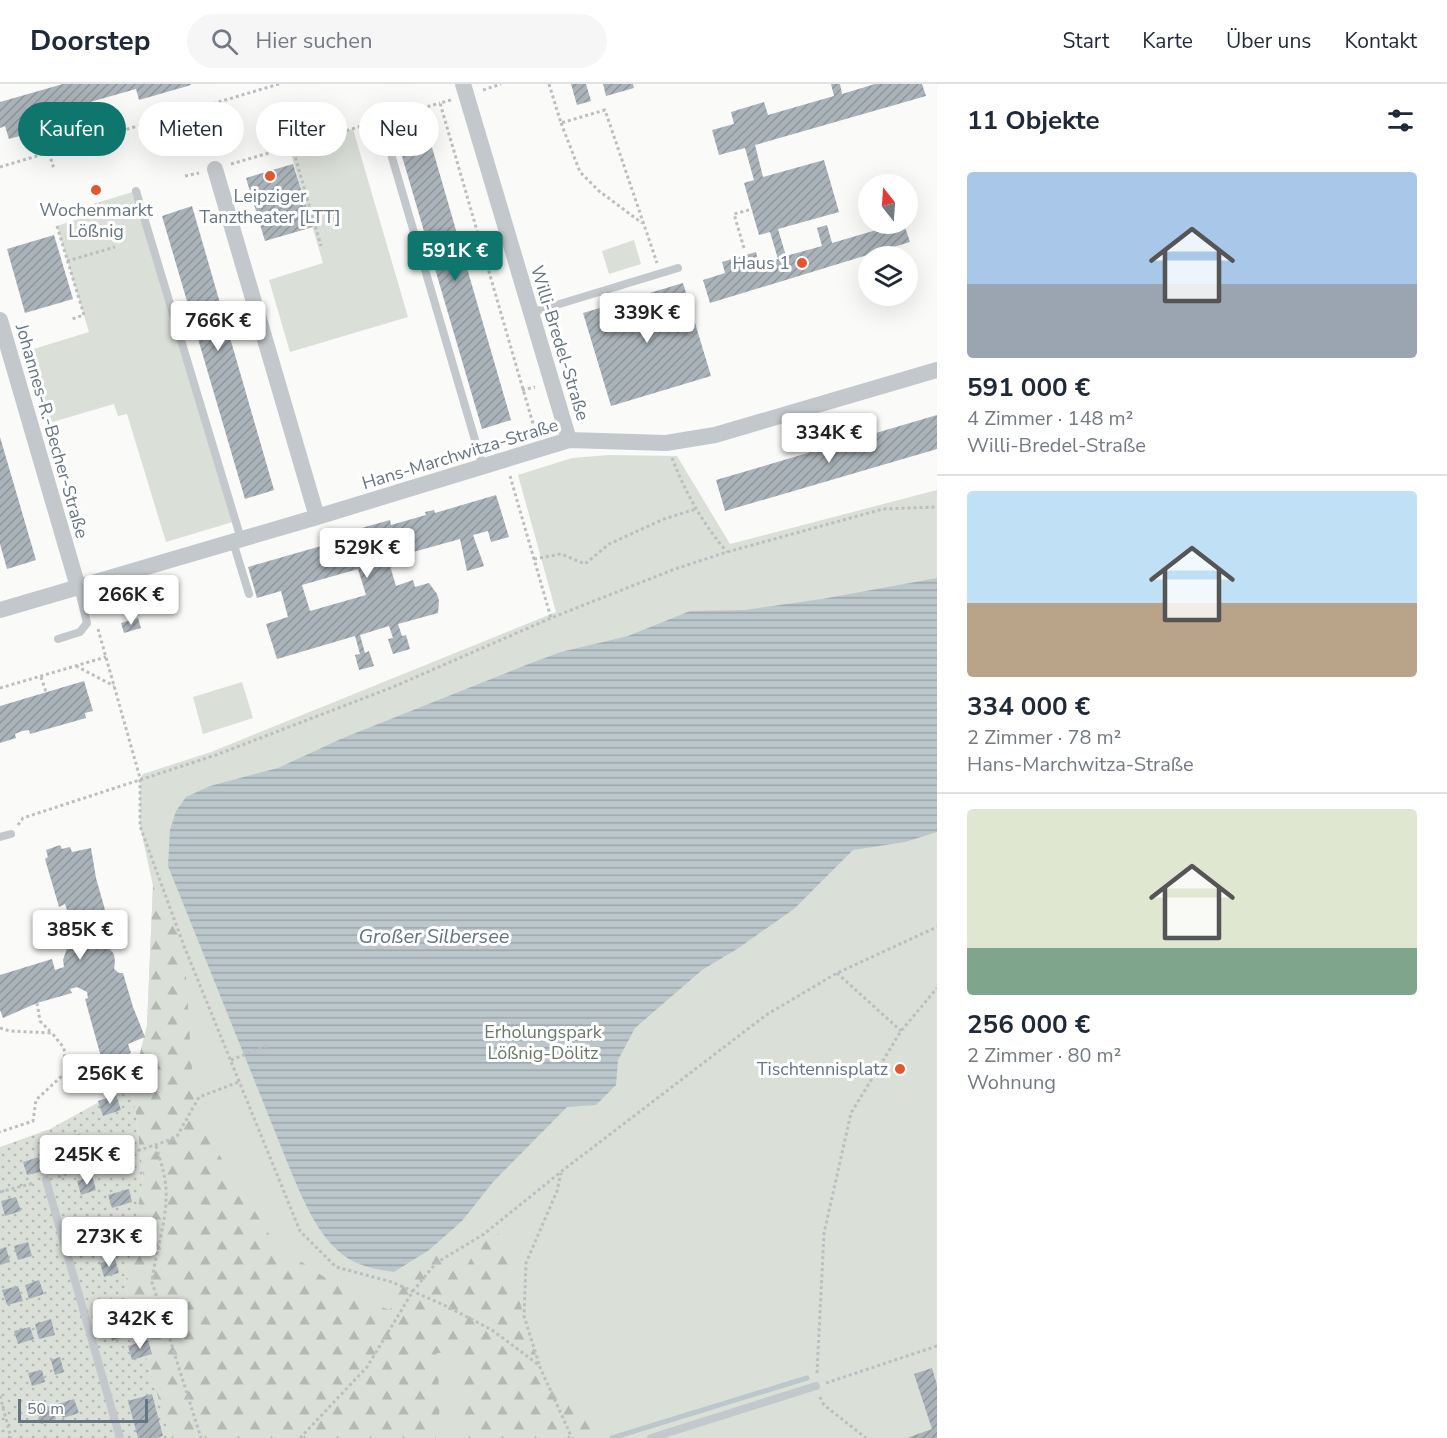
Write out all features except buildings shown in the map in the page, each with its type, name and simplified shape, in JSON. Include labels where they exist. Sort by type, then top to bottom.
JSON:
[{"type":"street","name":"Willi-Bredel-Straße","points":[[465,89],[569,440]]},
{"type":"street","points":[[215,169],[317,517]]},
{"type":"street","name":"Johannes-R.-Becher-Straße","points":[[0,320],[78,587]]},
{"type":"street","name":"Hans-Marchwitza-Straße","points":[[0,610],[569,440],[666,443],[715,435],[937,370]]},
{"type":"lane","points":[[392,156],[483,467]]},
{"type":"lane","points":[[136,191],[237,541],[249,594]]},
{"type":"lane","points":[[530,313],[678,268]]},
{"type":"lane","points":[[58,639],[80,632],[87,623],[78,587]]},
{"type":"lane","points":[[0,837],[12,834]]},
{"type":"lane","points":[[46,1180],[120,1438]]},
{"type":"lane","points":[[651,1438],[816,1386]]},
{"type":"path","points":[[220,102],[279,84]]},
{"type":"path","points":[[501,84],[465,89],[440,103],[541,449]]},
{"type":"path","points":[[549,84],[580,172],[599,191],[643,223]]},
{"type":"path","points":[[561,123],[605,110],[660,273]]},
{"type":"path","points":[[0,168],[39,156]]},
{"type":"path","points":[[50,156],[54,169]]},
{"type":"path","points":[[215,169],[259,156]]},
{"type":"path","points":[[295,156],[321,246]]},
{"type":"path","points":[[744,248],[734,214],[752,209]]},
{"type":"path","points":[[57,226],[84,315],[72,319]]},
{"type":"path","points":[[68,261],[115,247]]},
{"type":"path","points":[[666,443],[679,478],[696,509],[727,552]]},
{"type":"path","points":[[506,460],[551,618]]},
{"type":"path","points":[[12,834],[23,818],[84,800],[140,778],[216,755],[393,687],[551,618],[675,569],[727,552],[882,509],[937,507]]},
{"type":"path","points":[[534,559],[561,554],[585,564],[609,544],[664,519],[696,509]]},
{"type":"path","points":[[98,627],[140,778],[140,825],[184,946],[300,1230],[336,1267],[392,1282],[446,1306],[492,1330],[539,1365]]},
{"type":"path","points":[[0,688],[106,657]]},
{"type":"path","points":[[76,666],[114,686]]},
{"type":"path","points":[[41,676],[46,692]]},
{"type":"path","points":[[300,1438],[368,1367],[413,1291],[436,1263],[484,1234],[562,1171],[766,1015],[837,974],[937,927]]},
{"type":"path","points":[[42,936],[67,948]]},
{"type":"path","points":[[837,974],[901,1031]]},
{"type":"path","points":[[866,1438],[824,1405],[816,1386],[824,1233],[851,1113],[901,1031],[937,988]]},
{"type":"path","points":[[36,1003],[40,1021],[64,1048],[68,1090],[83,1085],[89,1075],[107,1064]]},
{"type":"path","points":[[0,1028],[10,1031],[52,1033]]},
{"type":"path","points":[[231,1060],[269,1045]]},
{"type":"path","points":[[0,1132],[33,1121],[36,1100],[66,1072]]},
{"type":"path","points":[[0,1192],[46,1180],[176,1138],[199,1097],[239,1082]]},
{"type":"path","points":[[156,1146],[165,1175],[166,1199],[152,1282],[201,1438]]},
{"type":"path","points":[[562,1171],[526,1263],[524,1316],[539,1365],[572,1438]]},
{"type":"path","points":[[816,1386],[937,1346]]},
{"type":"path","points":[[0,1396],[11,1438]]},
{"type":"green space","points":[[353,129],[359,156],[361,156],[408,317],[290,352],[269,280],[323,263],[292,156],[347,156],[347,131]]},
{"type":"green space","points":[[136,191],[236,521],[166,542],[127,414],[118,416],[114,404],[49,423],[27,351],[89,332],[57,226],[96,213],[93,204]]},
{"type":"green space","points":[[634,240],[641,264],[609,274],[602,251]]},
{"type":"green space","name":"Erholungspark Lößnig-Dölitz","points":[[609,455],[677,456],[730,544],[937,490],[937,1438],[170,1438],[125,1286],[143,1176],[132,1084],[147,1026],[153,886],[140,826],[140,778],[143,774],[211,752],[556,612],[518,475],[572,458]]},
{"type":"green space","points":[[242,682],[253,718],[203,734],[193,697]]},
{"type":"green space","points":[[153,886],[184,946],[195,1116],[276,1245],[356,1298],[390,1310],[424,1239],[462,1275],[484,1234],[499,1234],[539,1365],[600,1438],[461,1438],[465,1421],[461,1352],[437,1353],[440,1407],[436,1438],[170,1438],[125,1286],[143,1176],[132,1084],[147,1026]]},
{"type":"green space","points":[[132,1084],[143,1176],[125,1286],[170,1438],[0,1438],[0,1147],[50,1129]]},
{"type":"water","name":"Großer Silbersee","points":[[937,578],[937,832],[905,842],[853,850],[794,909],[737,949],[702,970],[635,1028],[618,1060],[616,1085],[596,1105],[567,1107],[493,1182],[462,1221],[429,1250],[394,1272],[362,1265],[337,1250],[317,1225],[296,1182],[168,866],[170,830],[176,811],[186,797],[210,786],[278,768],[343,738],[531,663],[561,652],[628,636],[690,611],[745,610],[822,599]]},
{"type":"waterway","points":[[612,1438],[807,1378]]},
{"type":"place","name":"Leipziger Tanztheater [LTT]","points":[[270,176]]},
{"type":"place","name":"Wochenmarkt Lößnig","points":[[96,190]]},
{"type":"place","name":"Haus 1","points":[[802,263]]},
{"type":"place","name":"Tischtennisplatz","points":[[900,1069]]}]
